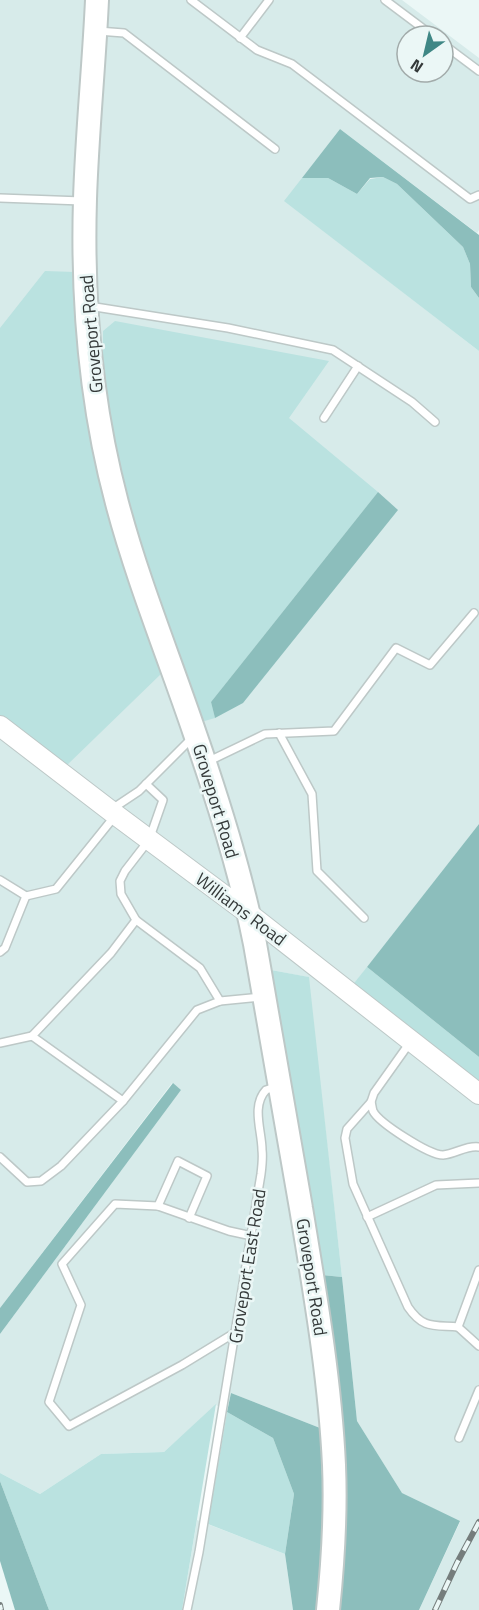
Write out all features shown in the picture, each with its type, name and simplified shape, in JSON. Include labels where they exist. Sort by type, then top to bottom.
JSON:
[{"type":"main road","name":"Groveport Road","points":[[97,0],[85,201],[86,306],[98,407],[117,502],[151,610],[232,847],[249,914],[280,1085],[326,1371],[334,1492],[328,1610]]},
{"type":"main road","name":"Williams Road","points":[[0,726],[148,840],[249,914],[479,1094]]},
{"type":"lane","points":[[191,0],[257,50],[292,64],[470,199],[479,195]]},
{"type":"lane","points":[[240,38],[269,0]]},
{"type":"lane","points":[[385,0],[417,24]]},
{"type":"lane","points":[[96,31],[124,33],[275,148]]},
{"type":"lane","points":[[455,53],[479,71]]},
{"type":"lane","points":[[0,198],[85,201]]},
{"type":"lane","points":[[86,306],[228,328],[333,350],[411,402],[435,422]]},
{"type":"lane","points":[[324,418],[358,366]]},
{"type":"lane","points":[[205,763],[265,734],[334,731],[396,648],[430,665],[474,613]]},
{"type":"lane","points":[[279,733],[312,794],[317,871],[364,918]]},
{"type":"lane","points":[[0,880],[26,896],[56,889],[113,813],[146,784],[195,734]]},
{"type":"lane","points":[[146,784],[163,800],[148,840],[120,881],[121,894],[136,920],[200,968],[220,1001]]},
{"type":"lane","points":[[0,952],[5,948],[26,896]]},
{"type":"lane","points":[[0,1043],[32,1036],[111,953],[136,920]]},
{"type":"lane","points":[[0,1157],[27,1182],[41,1181],[61,1166],[123,1101],[197,1010],[220,1001],[264,997]]},
{"type":"lane","points":[[32,1036],[123,1101]]},
{"type":"lane","points":[[411,1041],[374,1093],[371,1102],[373,1112],[414,1144],[433,1153],[443,1155],[466,1147],[479,1147]]},
{"type":"lane","name":"Groveport East Road","points":[[187,1610],[199,1552],[261,1174],[259,1101],[266,1090],[280,1085]]},
{"type":"lane","points":[[371,1102],[347,1129],[345,1138],[353,1184],[408,1307],[415,1317],[425,1324],[458,1327],[479,1346]]},
{"type":"lane","points":[[158,1206],[178,1161],[207,1176],[189,1218]]},
{"type":"lane","points":[[368,1217],[436,1185],[479,1183]]},
{"type":"lane","points":[[236,1332],[182,1365],[69,1426],[49,1402],[81,1305],[62,1264],[116,1204],[158,1206],[229,1231],[252,1236]]},
{"type":"lane","points":[[458,1327],[479,1270]]},
{"type":"lane","points":[[459,1438],[479,1390]]},
{"type":"shaded area","points":[[0,0],[402,0],[434,24],[395,24],[395,84],[455,84],[455,40],[479,58],[479,230],[477,233],[340,129],[285,201],[479,351],[479,824],[352,987],[479,1085],[479,1610],[419,1610],[460,1522],[402,1493],[357,1421],[308,977],[271,970],[342,1433],[320,1428],[231,1393],[227,1412],[216,1405],[164,1452],[101,1454],[40,1494],[0,1473],[0,1334],[181,1090],[172,1083],[0,1308]]},
{"type":"shaded area","points":[[340,129],[479,235],[479,298],[471,287],[470,264],[463,247],[397,184],[383,177],[370,178],[357,194],[328,178],[302,178]]},
{"type":"shaded area","points":[[383,177],[397,184],[463,247],[470,264],[471,287],[479,298],[479,351],[284,201],[302,178],[328,178],[357,194],[370,179]]},
{"type":"shaded area","points":[[45,271],[75,272],[80,372],[98,461],[163,672],[64,768],[0,718],[0,328]]},
{"type":"shaded area","points":[[115,321],[329,361],[289,418],[378,492],[211,702],[215,718],[201,722],[140,544],[114,440],[103,366],[103,331]]},
{"type":"shaded area","points":[[378,492],[398,510],[243,703],[215,718],[211,702]]},
{"type":"shaded area","points":[[479,824],[479,1057],[367,967]]},
{"type":"shaded area","points":[[367,967],[479,1057],[479,1085],[351,987]]},
{"type":"shaded area","points":[[271,970],[309,977],[342,1277],[322,1275]]},
{"type":"shaded area","points":[[173,1083],[181,1090],[0,1334],[0,1308]]},
{"type":"shaded area","points":[[322,1275],[342,1277],[357,1421],[402,1493],[460,1521],[419,1610],[337,1610]]},
{"type":"shaded area","points":[[231,1393],[320,1428],[324,1525],[318,1610],[293,1610],[285,1554],[294,1494],[273,1438],[227,1412]]},
{"type":"shaded area","points":[[216,1404],[182,1610],[49,1610],[0,1481],[0,1473],[40,1494],[101,1454],[164,1452]]},
{"type":"shaded area","points":[[227,1412],[273,1438],[294,1494],[285,1554],[208,1524]]},
{"type":"shaded area","points":[[0,1481],[49,1610],[15,1610],[0,1561]]},
{"type":"shaded area","points":[[197,1520],[285,1554],[293,1610],[182,1610]]},
{"type":"railway","points":[[435,1610],[479,1522]]},
{"type":"railway","points":[[0,1605],[1,1610]]}]
